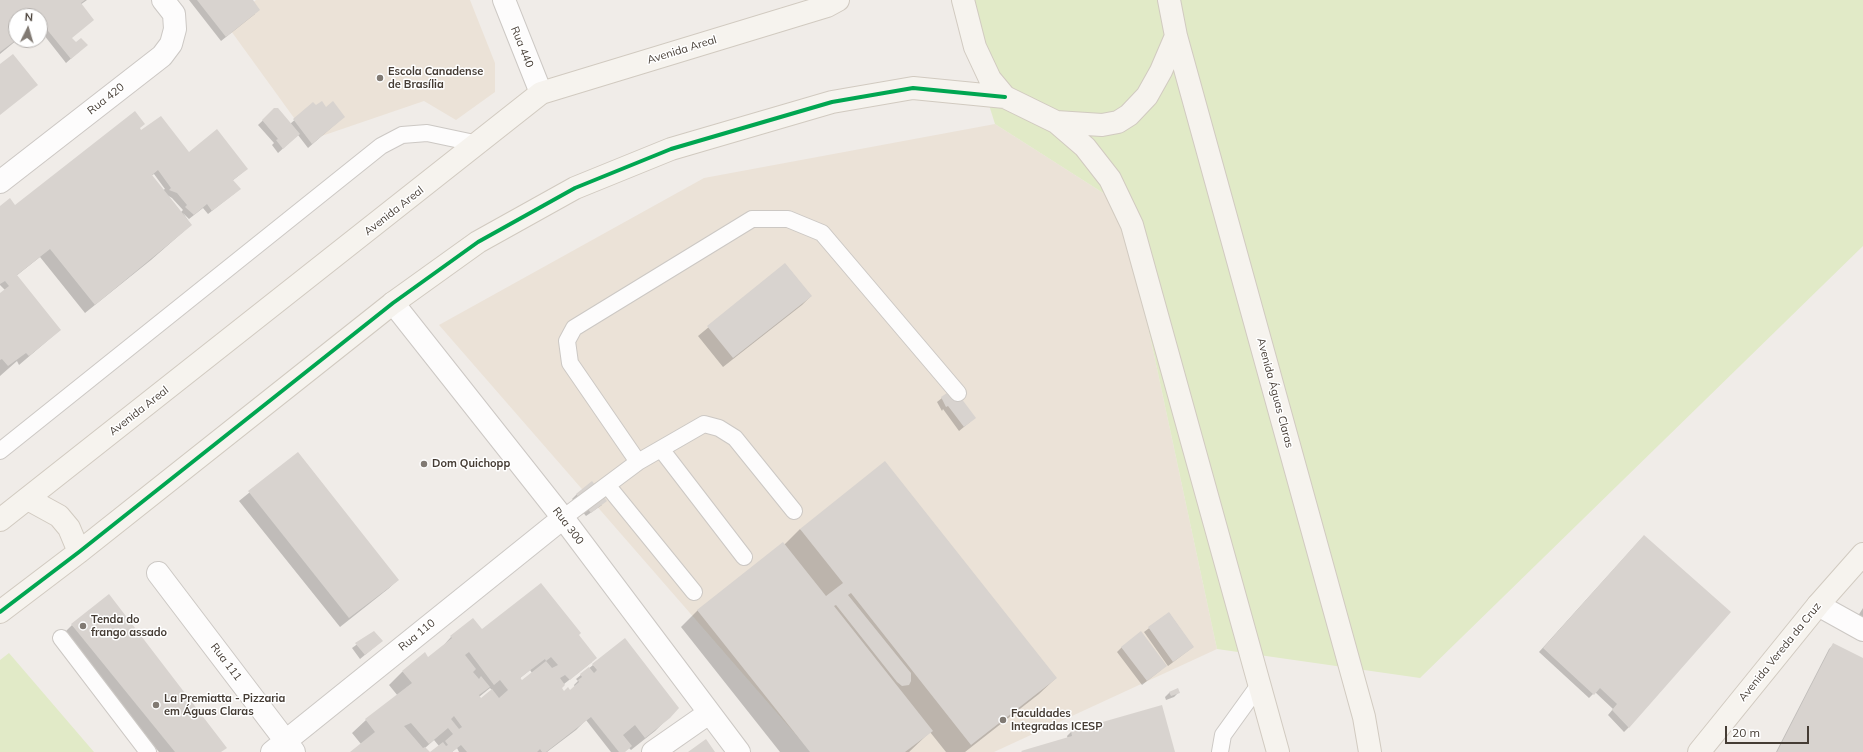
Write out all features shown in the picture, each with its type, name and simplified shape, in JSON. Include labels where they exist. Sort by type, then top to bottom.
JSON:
[{"type":"main road","name":"Avenida Areal","points":[[0,520],[479,144],[541,93],[827,6],[838,0]]},
{"type":"main road","points":[[963,0],[975,47],[990,79],[1005,97]]},
{"type":"main road","name":"Avenida Águas Claras","points":[[1169,0],[1176,36],[1362,710],[1370,752]]},
{"type":"main road","points":[[1056,122],[1102,125],[1118,122],[1129,115],[1148,96],[1161,71],[1176,36]]},
{"type":"main road","points":[[0,612],[79,552],[393,303],[478,242],[568,192],[671,149],[832,102],[913,88],[1005,97],[1056,122],[1086,147],[1110,179],[1132,225],[1278,752]]},
{"type":"main road","points":[[28,499],[59,516],[69,528],[79,552]]},
{"type":"main road","name":"Avenida Vereda da Cruz","points":[[1698,752],[1818,605],[1863,554]]},
{"type":"street","name":"Rua 420","points":[[0,182],[162,56],[171,44],[175,28],[174,14],[163,0]]},
{"type":"street","name":"Rua 440","points":[[504,0],[541,93]]},
{"type":"street","name":"Rua 300","points":[[393,303],[563,518],[739,752]]},
{"type":"street","name":"Rua 110","points":[[284,748],[563,518]]},
{"type":"street","name":"Rua 111","points":[[158,573],[284,748]]},
{"type":"street","points":[[1818,605],[1863,630]]},
{"type":"street","points":[[652,752],[709,713]]},
{"type":"lane","points":[[0,451],[381,146],[402,135],[427,133],[479,144]]},
{"type":"lane","points":[[638,462],[570,362],[567,341],[574,328],[752,219],[788,219],[822,234],[958,393]]},
{"type":"lane","points":[[563,518],[638,462],[704,424],[719,428],[735,438],[794,511]]},
{"type":"lane","points":[[661,449],[744,558]]},
{"type":"lane","points":[[607,485],[694,592]]},
{"type":"lane","points":[[61,638],[148,752]]},
{"type":"lane","points":[[1220,752],[1223,735],[1260,685]]},
{"type":"shaded area","name":"Escola Canadense de Brasília","points":[[256,0],[470,0],[495,63],[495,92],[456,120],[424,101],[310,140],[226,24]]},
{"type":"shaded area","points":[[995,124],[1122,205],[1217,649],[994,752],[811,752],[439,325],[704,178]]},
{"type":"green space","points":[[956,0],[1863,0],[1863,246],[1420,678],[1217,649],[1122,205],[995,124]]},
{"type":"green space","points":[[9,653],[94,752],[0,752],[0,660]]},
{"type":"building","points":[[0,0],[85,0],[81,3],[94,20],[72,38],[76,42],[81,38],[88,45],[71,59],[48,31],[48,8],[8,8],[8,46],[0,52]]},
{"type":"building","points":[[197,0],[253,0],[260,10],[226,37]]},
{"type":"building","points":[[13,54],[38,85],[0,115],[0,64]]},
{"type":"building","points":[[322,101],[326,107],[333,101],[345,117],[312,144],[293,119],[313,102],[316,105]]},
{"type":"building","points":[[274,108],[278,108],[300,134],[283,149],[276,140],[278,139],[262,120]]},
{"type":"building","points":[[135,111],[145,124],[140,128],[141,130],[161,116],[189,152],[217,129],[248,169],[233,180],[241,189],[212,211],[207,204],[194,215],[185,207],[187,205],[177,193],[169,190],[171,188],[158,170],[152,175],[192,225],[95,305],[50,249],[17,275],[61,330],[29,356],[26,353],[8,366],[2,359],[0,360],[0,293],[9,286],[5,281],[0,284],[0,206],[10,198],[15,205]]},
{"type":"building","points":[[785,263],[812,296],[733,358],[707,326]]},
{"type":"building","points":[[960,385],[967,394],[961,398],[976,418],[964,427],[948,406],[946,407],[941,397],[947,393],[950,397],[957,392]]},
{"type":"building","points":[[298,452],[399,580],[349,618],[248,491]]},
{"type":"building","points":[[885,461],[1057,678],[971,745],[851,593],[848,595],[911,673],[911,681],[909,685],[902,686],[897,682],[836,605],[834,606],[933,731],[905,752],[810,752],[697,610],[783,542],[826,596],[843,583],[800,529]]},
{"type":"building","points":[[592,481],[607,501],[591,513],[576,494]]},
{"type":"building","points":[[1644,535],[1731,612],[1629,728],[1612,710],[1617,704],[1600,688],[1594,695],[1543,648]]},
{"type":"building","points":[[541,583],[581,633],[579,635],[597,658],[570,680],[565,675],[560,678],[565,685],[562,688],[564,691],[568,687],[570,690],[579,682],[578,680],[582,677],[580,674],[589,667],[594,673],[597,670],[592,664],[625,638],[679,708],[670,718],[645,738],[635,725],[623,735],[632,746],[625,752],[619,752],[591,717],[546,752],[542,752],[540,749],[537,752],[467,752],[461,745],[452,752],[430,752],[350,752],[375,732],[365,719],[412,683],[402,671],[425,652],[428,657],[452,638],[450,636],[473,618],[482,629]],"holes":[[[469,652],[494,685],[500,680],[508,690],[499,698],[492,689],[481,698],[479,695],[490,687],[481,676],[479,679],[473,672],[476,669],[465,655]],[[551,657],[558,665],[552,668],[546,661]],[[545,659],[546,661],[522,680],[520,678]],[[454,716],[462,727],[459,729],[451,719]],[[411,723],[429,744],[448,728],[453,734],[445,741],[448,745],[446,746],[443,742],[430,752],[425,747],[423,748],[404,726]]]},
{"type":"building","points":[[109,594],[227,748],[221,752],[175,752],[71,624]]},
{"type":"building","points":[[1169,612],[1194,647],[1173,662],[1148,627]]},
{"type":"building","points":[[374,631],[383,641],[365,655],[355,643]]},
{"type":"building","points":[[1141,631],[1167,666],[1147,681],[1121,647]]},
{"type":"building","points":[[1833,643],[1863,658],[1863,752],[1777,752]]},
{"type":"building","points":[[1178,688],[1180,693],[1171,696],[1169,692]]},
{"type":"building","points":[[1162,705],[1175,752],[1021,751],[1072,736],[1071,731]]},
{"type":"building","points":[[706,739],[715,752],[688,752]]},
{"type":"transit line","points":[[0,612],[79,552],[393,303],[478,242],[575,188],[671,149],[832,102],[913,88],[1005,97]]},
{"type":"place","name":"Escola Canadense de Brasília","points":[[380,78]]},
{"type":"place","name":"Dom Quichopp","points":[[424,464]]},
{"type":"place","name":"Tenda do frango assado","points":[[83,626]]},
{"type":"place","name":"La Premiatta - Pizzaria em Águas Claras","points":[[156,705]]},
{"type":"place","name":"Faculdades Integradas ICESP","points":[[1003,720]]}]
